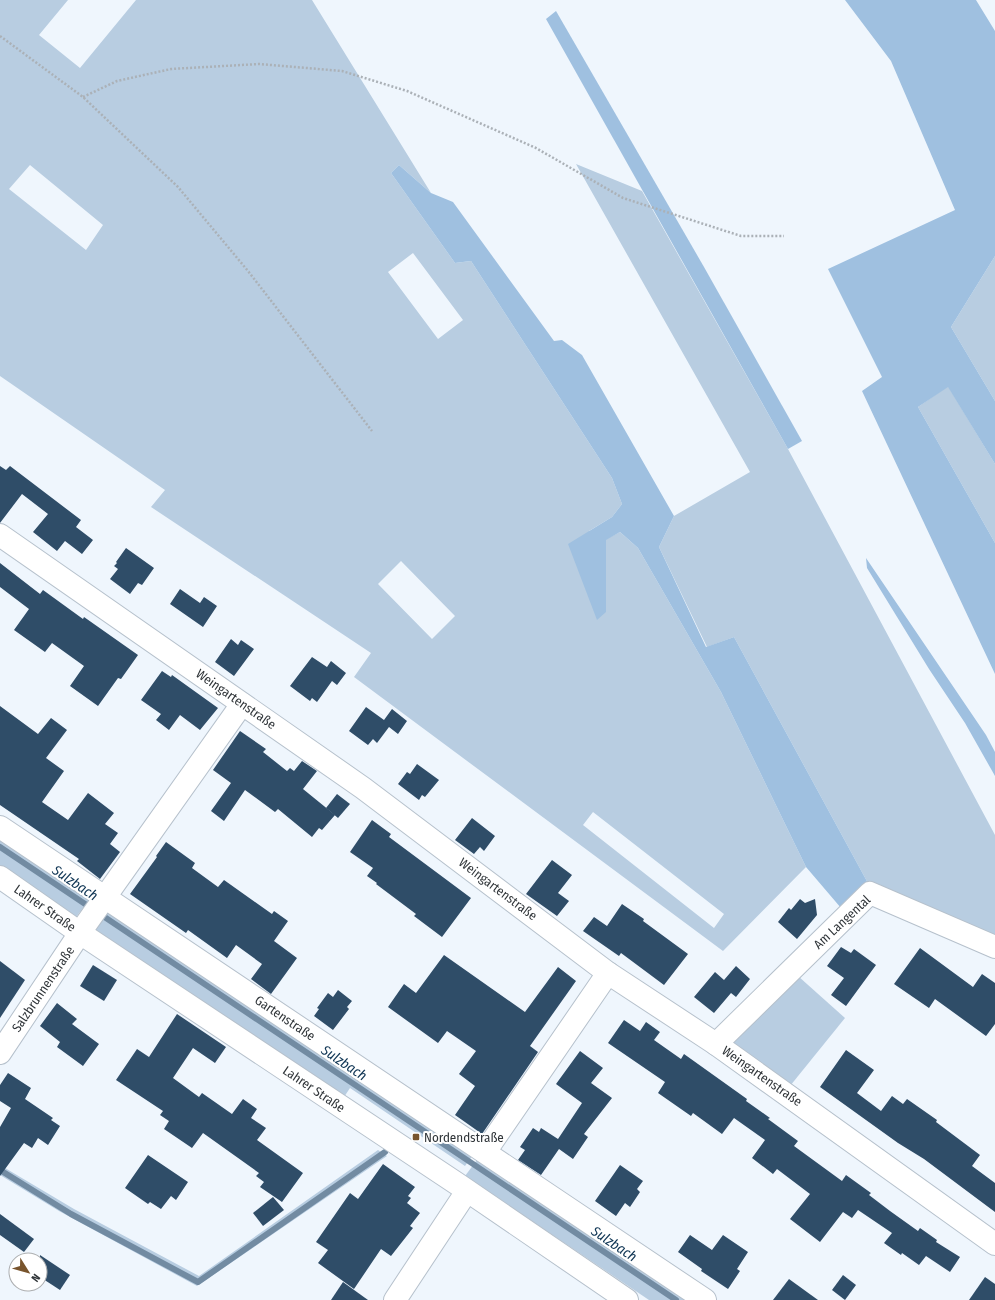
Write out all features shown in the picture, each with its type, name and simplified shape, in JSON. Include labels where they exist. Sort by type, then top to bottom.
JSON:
[{"type":"street","name":"Weingartenstraße","points":[[0,535],[364,788],[608,973],[716,1044],[995,1244]]},
{"type":"street","points":[[83,929],[242,704]]},
{"type":"street","name":"Gartenstraße","points":[[0,827],[103,900],[485,1152],[705,1300]]},
{"type":"street","name":"Lahrer Straße","points":[[0,877],[83,929],[627,1300]]},
{"type":"street","name":"Am Langental","points":[[716,1044],[870,893],[995,947]]},
{"type":"street","name":"Salzbrunnenstraße","points":[[0,1053],[83,929]]},
{"type":"street","points":[[485,1152],[608,973]]},
{"type":"street","points":[[395,1300],[467,1191]]},
{"type":"path","points":[[0,36],[83,97],[178,187],[248,271],[372,431]]},
{"type":"path","points":[[83,97],[117,81],[171,69],[258,64],[342,71],[407,91],[536,148],[623,198],[741,236],[784,236]]},
{"type":"shaded area","points":[[0,0],[68,0],[39,35],[80,68],[136,0],[312,0],[431,193],[399,165],[391,173],[455,263],[471,261],[612,478],[622,504],[612,517],[589,531],[606,612],[606,539],[620,532],[638,548],[721,692],[806,867],[723,951],[354,677],[371,653],[151,507],[165,490],[0,376]],"holes":[[[30,165],[103,225],[86,250],[9,189]],[[413,253],[463,320],[438,339],[388,272]],[[401,561],[455,616],[432,639],[378,584]],[[593,812],[724,914],[714,928],[583,825]]]},
{"type":"shaded area","points":[[845,0],[976,0],[995,31],[995,256],[951,327],[995,401],[995,464],[948,387],[918,407],[995,543],[995,674],[862,391],[882,377],[828,269],[955,210],[891,61]]},
{"type":"shaded area","points":[[556,11],[704,267],[802,441],[788,449],[546,19]]},
{"type":"shaded area","points":[[576,164],[642,191],[788,449],[995,835],[995,936],[869,885],[734,637],[707,647],[659,547],[674,516],[750,472]]},
{"type":"shaded area","points":[[399,165],[431,193],[453,202],[554,341],[562,340],[582,355],[674,516],[659,547],[706,647],[734,637],[869,885],[841,908],[806,867],[721,692],[638,548],[620,532],[606,540],[606,612],[597,620],[568,544],[612,517],[622,504],[612,478],[471,261],[455,263],[391,173]]},
{"type":"shaded area","points":[[995,256],[995,401],[951,327]]},
{"type":"shaded area","points":[[948,386],[995,464],[995,543],[918,407]]},
{"type":"shaded area","points":[[866,558],[986,735],[995,752],[995,776],[965,723],[929,669],[867,568]]},
{"type":"shaded area","points":[[0,837],[90,899],[76,917],[0,865]]},
{"type":"shaded area","points":[[107,910],[473,1155],[465,1166],[350,1088],[344,1097],[93,929]]},
{"type":"shaded area","points":[[798,976],[845,1018],[790,1086],[729,1042]]},
{"type":"shaded area","points":[[378,1150],[387,1156],[197,1286],[59,1211],[0,1175],[0,1165],[74,1209],[199,1276]]},
{"type":"shaded area","points":[[477,1160],[689,1300],[649,1300],[465,1176]]},
{"type":"building","points":[[0,466],[6,470],[10,466],[81,520],[76,527],[93,540],[82,554],[65,541],[57,551],[33,532],[48,514],[22,494],[0,523]]},
{"type":"building","points":[[126,548],[154,568],[142,585],[138,583],[130,594],[110,579],[118,569],[114,566]]},
{"type":"building","points":[[0,563],[40,594],[43,590],[83,619],[84,617],[138,655],[121,679],[118,678],[98,706],[70,686],[84,666],[52,643],[45,652],[14,630],[29,609],[0,587]]},
{"type":"building","points":[[180,589],[200,603],[204,597],[217,606],[203,627],[170,604]]},
{"type":"building","points":[[231,639],[238,645],[241,640],[254,649],[234,676],[215,662]]},
{"type":"building","points":[[312,657],[327,667],[331,661],[346,673],[337,685],[332,681],[317,702],[312,698],[310,701],[290,686]]},
{"type":"building","points":[[162,671],[171,677],[172,675],[218,708],[200,730],[180,715],[169,730],[156,720],[161,714],[141,700]]},
{"type":"building","points":[[0,706],[38,734],[51,718],[67,730],[46,758],[64,771],[42,802],[68,820],[88,793],[114,813],[105,824],[118,833],[110,844],[120,852],[100,879],[77,861],[79,859],[0,805]]},
{"type":"building","points":[[366,707],[384,720],[392,709],[407,721],[398,734],[389,727],[377,743],[373,739],[368,745],[349,731]]},
{"type":"building","points":[[240,731],[266,749],[263,752],[287,771],[290,768],[294,771],[302,761],[317,771],[303,789],[335,815],[322,830],[319,828],[312,837],[278,809],[275,812],[245,790],[224,821],[211,811],[231,783],[213,770]]},
{"type":"building","points":[[417,764],[439,780],[425,797],[422,795],[419,800],[398,784],[407,772],[410,774]]},
{"type":"building","points":[[337,794],[350,804],[338,818],[326,808]]},
{"type":"building","points":[[472,818],[495,836],[484,851],[480,847],[474,854],[455,840]]},
{"type":"building","points":[[372,820],[391,834],[389,837],[471,898],[442,937],[414,916],[416,914],[367,876],[373,868],[350,852]]},
{"type":"building","points":[[166,842],[195,863],[192,868],[218,887],[224,880],[272,914],[274,911],[288,921],[274,941],[297,958],[271,994],[251,979],[262,964],[236,945],[227,958],[188,930],[186,933],[130,894]]},
{"type":"building","points":[[552,860],[572,875],[558,893],[569,901],[557,916],[526,894]]},
{"type":"building","points":[[800,899],[805,903],[815,899],[817,915],[797,939],[778,922],[789,908],[791,910]]},
{"type":"building","points":[[622,904],[644,919],[643,921],[688,954],[664,985],[621,953],[619,956],[583,931],[594,917],[607,926]]},
{"type":"building","points":[[841,947],[851,953],[854,949],[876,965],[846,1006],[831,995],[844,978],[827,966]]},
{"type":"building","points":[[920,948],[973,987],[982,974],[995,983],[995,1024],[986,1036],[935,999],[929,1008],[894,984]]},
{"type":"building","points":[[444,955],[525,1012],[558,967],[576,981],[530,1046],[538,1052],[482,1134],[455,1115],[475,1086],[459,1074],[476,1051],[447,1031],[438,1043],[388,1007],[404,984],[416,993]]},
{"type":"building","points":[[0,961],[25,980],[0,1018]]},
{"type":"building","points":[[93,965],[117,980],[104,1001],[80,986]]},
{"type":"building","points":[[736,966],[750,979],[736,997],[731,993],[714,1013],[694,997],[715,972],[724,980]]},
{"type":"building","points":[[338,990],[352,1001],[347,1007],[349,1009],[333,1030],[314,1016],[319,1009],[317,1008],[328,993],[333,997]]},
{"type":"building","points":[[57,1003],[77,1019],[72,1024],[99,1044],[83,1066],[57,1047],[60,1042],[40,1026]]},
{"type":"building","points":[[177,1014],[226,1047],[215,1063],[193,1048],[173,1078],[199,1097],[202,1093],[232,1114],[243,1099],[257,1109],[251,1118],[266,1128],[257,1140],[303,1173],[282,1202],[260,1187],[264,1182],[256,1176],[259,1173],[203,1133],[192,1148],[164,1129],[169,1121],[160,1115],[163,1111],[116,1080],[137,1049],[149,1057]]},
{"type":"building","points":[[624,1020],[640,1031],[646,1022],[660,1032],[654,1040],[681,1059],[684,1054],[747,1099],[746,1101],[798,1141],[794,1146],[842,1181],[846,1175],[871,1193],[869,1195],[890,1211],[918,1231],[920,1228],[937,1240],[936,1242],[960,1257],[950,1272],[926,1256],[919,1265],[902,1253],[901,1255],[884,1243],[892,1233],[858,1210],[852,1218],[843,1212],[820,1242],[790,1219],[810,1194],[777,1169],[773,1174],[752,1158],[765,1140],[734,1118],[722,1134],[693,1113],[691,1116],[658,1093],[665,1082],[608,1043]]},
{"type":"building","points":[[846,1050],[874,1070],[857,1093],[881,1111],[892,1096],[903,1104],[907,1099],[937,1120],[936,1122],[980,1155],[972,1166],[995,1183],[995,1212],[924,1159],[898,1143],[820,1087]]},
{"type":"building","points":[[580,1051],[603,1068],[591,1083],[612,1098],[584,1134],[588,1137],[573,1159],[559,1149],[541,1175],[518,1160],[525,1150],[520,1147],[533,1128],[539,1132],[541,1128],[558,1139],[582,1103],[556,1084]]},
{"type":"building","points":[[8,1073],[31,1088],[25,1099],[53,1118],[51,1120],[60,1126],[48,1145],[38,1138],[32,1148],[24,1143],[0,1176],[0,1127],[11,1108],[0,1101],[0,1085]]},
{"type":"building","points":[[148,1155],[188,1182],[176,1200],[171,1196],[161,1209],[150,1202],[148,1204],[125,1188]]},
{"type":"building","points":[[383,1164],[415,1187],[408,1196],[411,1198],[407,1203],[420,1213],[410,1226],[413,1228],[391,1256],[381,1249],[354,1289],[318,1263],[328,1250],[316,1242],[350,1193],[358,1199]]},
{"type":"building","points":[[620,1165],[643,1181],[637,1189],[640,1192],[630,1207],[625,1203],[616,1216],[595,1201]]},
{"type":"building","points":[[273,1197],[284,1210],[263,1226],[253,1213]]},
{"type":"building","points":[[0,1214],[34,1239],[24,1252],[0,1235]]},
{"type":"building","points":[[690,1235],[712,1250],[723,1235],[748,1252],[737,1269],[740,1271],[728,1289],[701,1271],[702,1269],[678,1252]]},
{"type":"building","points":[[48,1260],[70,1275],[60,1290],[48,1282]]},
{"type":"building","points":[[843,1275],[856,1285],[845,1300],[832,1290]]},
{"type":"building","points":[[985,1277],[995,1284],[995,1300],[969,1300]]},
{"type":"building","points":[[789,1279],[818,1300],[773,1300]]},
{"type":"building","points":[[343,1282],[368,1300],[331,1300]]},
{"type":"waterway","name":"Sulzbach","points":[[0,847],[676,1300]]},
{"type":"waterway","points":[[0,1170],[71,1214],[198,1282],[385,1152]]},
{"type":"place","name":"Nordendstraße","points":[[416,1137]]}]
